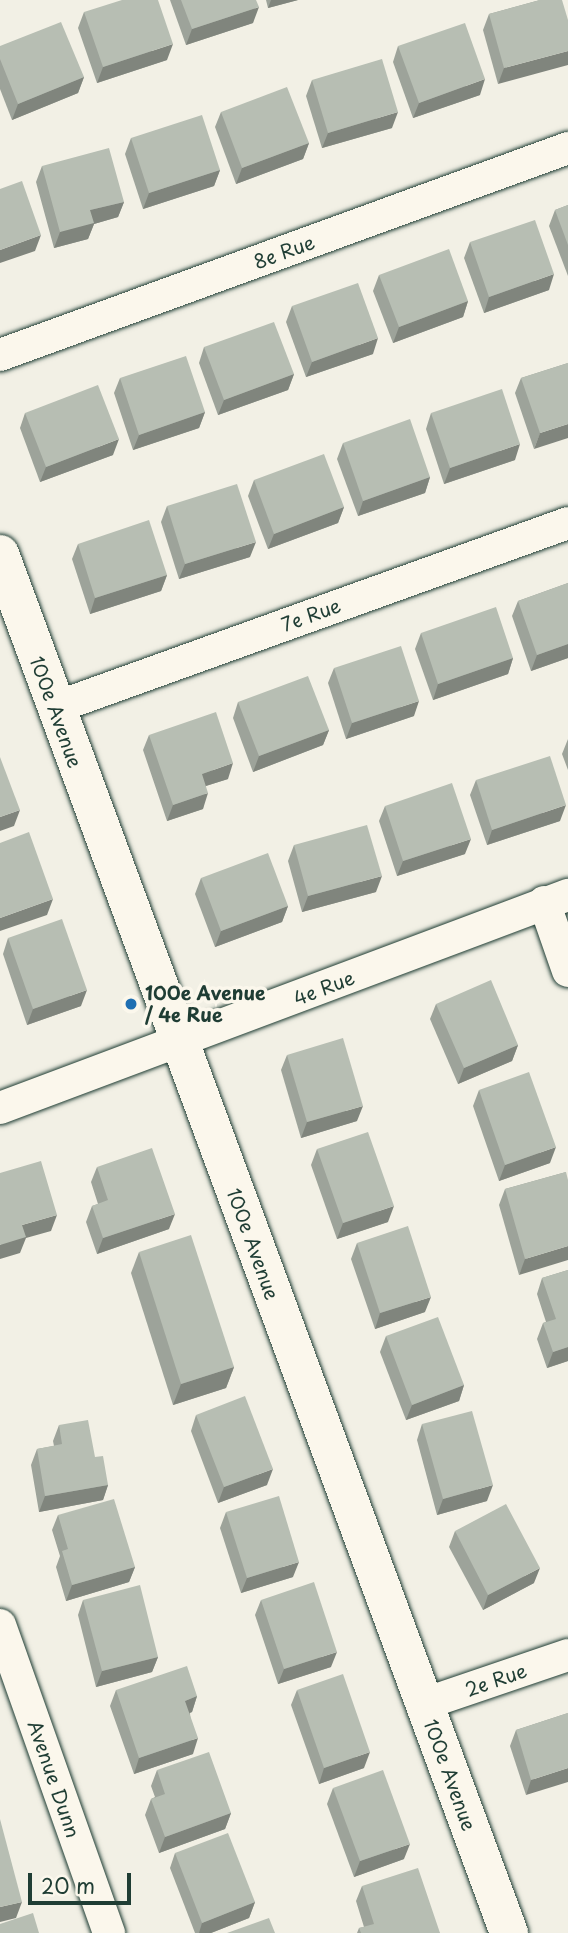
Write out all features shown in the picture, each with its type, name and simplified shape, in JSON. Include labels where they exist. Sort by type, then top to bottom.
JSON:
[{"type":"street","name":"8e Rue","points":[[0,355],[568,148]]},
{"type":"street","name":"7e Rue","points":[[54,708],[568,523]]},
{"type":"street","name":"100e Avenue","points":[[0,554],[178,1044],[509,1933]]},
{"type":"street","name":"4e Rue","points":[[0,1108],[178,1044],[556,899]]},
{"type":"street","points":[[556,899],[568,971]]},
{"type":"street","name":"Avenue Dunn","points":[[0,1625],[109,1933]]},
{"type":"street","name":"2e Rue","points":[[424,1704],[568,1655]]},
{"type":"building","points":[[122,0],[158,0],[173,44],[103,67],[84,12]]},
{"type":"building","points":[[181,0],[256,0],[259,7],[192,29]]},
{"type":"building","points":[[540,0],[562,0],[568,20],[568,51],[504,68],[489,14]]},
{"type":"building","points":[[61,22],[84,77],[18,104],[0,59],[0,46]]},
{"type":"building","points":[[465,23],[485,79],[419,103],[398,46]]},
{"type":"building","points":[[382,59],[398,112],[328,133],[312,80]]},
{"type":"building","points":[[287,87],[309,143],[242,168],[221,112]]},
{"type":"building","points":[[202,115],[220,170],[149,193],[131,138]]},
{"type":"building","points":[[109,148],[124,202],[90,210],[94,223],[60,232],[42,166]]},
{"type":"building","points":[[22,181],[41,235],[0,250],[0,189]]},
{"type":"building","points":[[568,205],[568,245],[555,210]]},
{"type":"building","points":[[535,220],[554,274],[489,297],[470,242]]},
{"type":"building","points":[[449,249],[468,301],[399,327],[379,275]]},
{"type":"building","points":[[358,283],[378,338],[312,362],[292,306]]},
{"type":"building","points":[[274,322],[294,374],[224,400],[204,347]]},
{"type":"building","points":[[186,356],[205,412],[139,435],[120,378]]},
{"type":"building","points":[[568,363],[568,424],[540,433],[521,378]]},
{"type":"building","points":[[98,385],[119,439],[46,467],[25,413]]},
{"type":"building","points":[[502,389],[520,444],[450,468],[431,413]]},
{"type":"building","points":[[410,419],[430,477],[363,501],[343,443]]},
{"type":"building","points":[[324,454],[344,507],[274,534],[254,480]]},
{"type":"building","points":[[237,484],[256,542],[185,564],[167,506]]},
{"type":"building","points":[[149,520],[167,575],[95,598],[78,544]]},
{"type":"building","points":[[568,583],[568,644],[537,655],[518,601]]},
{"type":"building","points":[[496,607],[513,658],[438,684],[421,633]]},
{"type":"building","points":[[401,646],[419,701],[352,723],[334,668]]},
{"type":"building","points":[[308,676],[329,730],[259,756],[238,702]]},
{"type":"building","points":[[216,712],[233,763],[202,774],[208,793],[173,805],[149,735]]},
{"type":"building","points":[[550,756],[566,805],[492,830],[476,780]]},
{"type":"building","points":[[0,757],[20,810],[0,817]]},
{"type":"building","points":[[452,783],[471,839],[403,861],[385,806]]},
{"type":"building","points":[[367,825],[382,876],[308,896],[294,845]]},
{"type":"building","points":[[29,832],[53,899],[0,918],[0,843]]},
{"type":"building","points":[[268,853],[288,906],[221,931],[201,878]]},
{"type":"building","points":[[62,919],[87,990],[33,1009],[8,938]]},
{"type":"building","points":[[491,980],[518,1045],[464,1068],[436,1004]]},
{"type":"building","points":[[343,1038],[363,1106],[307,1122],[287,1055]]},
{"type":"building","points":[[529,1072],[556,1147],[505,1165],[479,1090]]},
{"type":"building","points":[[368,1132],[394,1206],[343,1223],[317,1149]]},
{"type":"building","points":[[152,1148],[175,1214],[103,1238],[92,1206],[108,1200],[97,1167]]},
{"type":"building","points":[[41,1161],[57,1215],[22,1225],[26,1237],[0,1245],[0,1173]]},
{"type":"building","points":[[566,1172],[568,1246],[525,1259],[505,1189]]},
{"type":"building","points":[[408,1226],[431,1297],[380,1313],[357,1243]]},
{"type":"building","points":[[191,1235],[234,1367],[181,1384],[139,1252]]},
{"type":"building","points":[[568,1270],[568,1347],[553,1352],[543,1323],[556,1319],[542,1278]]},
{"type":"building","points":[[438,1317],[464,1385],[412,1405],[386,1336]]},
{"type":"building","points":[[245,1396],[273,1469],[224,1487],[196,1415]]},
{"type":"building","points":[[472,1411],[493,1485],[443,1499],[422,1424]]},
{"type":"building","points":[[88,1420],[95,1457],[103,1456],[108,1485],[45,1496],[37,1449],[62,1444],[59,1425]]},
{"type":"building","points":[[279,1496],[299,1562],[247,1578],[226,1512]]},
{"type":"building","points":[[114,1499],[135,1567],[72,1585],[62,1551],[68,1549],[58,1515]]},
{"type":"building","points":[[506,1504],[540,1568],[488,1595],[455,1531]]},
{"type":"building","points":[[314,1582],[337,1652],[284,1669],[261,1600]]},
{"type":"building","points":[[140,1585],[158,1657],[102,1671],[83,1600]]},
{"type":"building","points":[[187,1666],[197,1696],[185,1701],[198,1738],[139,1758],[116,1690]]},
{"type":"building","points":[[343,1674],[370,1752],[324,1768],[297,1690]]},
{"type":"building","points":[[568,1713],[568,1768],[531,1780],[516,1730]]},
{"type":"building","points":[[209,1752],[231,1813],[165,1837],[151,1799],[165,1794],[157,1770]]},
{"type":"building","points":[[383,1770],[410,1844],[360,1861],[333,1788]]},
{"type":"building","points":[[0,1819],[22,1902],[0,1907]]},
{"type":"building","points":[[228,1833],[255,1902],[202,1923],[175,1853]]},
{"type":"building","points":[[418,1868],[440,1933],[361,1933],[359,1928],[374,1924],[362,1886]]},
{"type":"building","points":[[33,1913],[39,1933],[0,1933],[0,1924]]},
{"type":"building","points":[[269,1918],[275,1933],[227,1933]]},
{"type":"place","name":"100e Avenue / 4e Rue","points":[[131,1004]]}]
